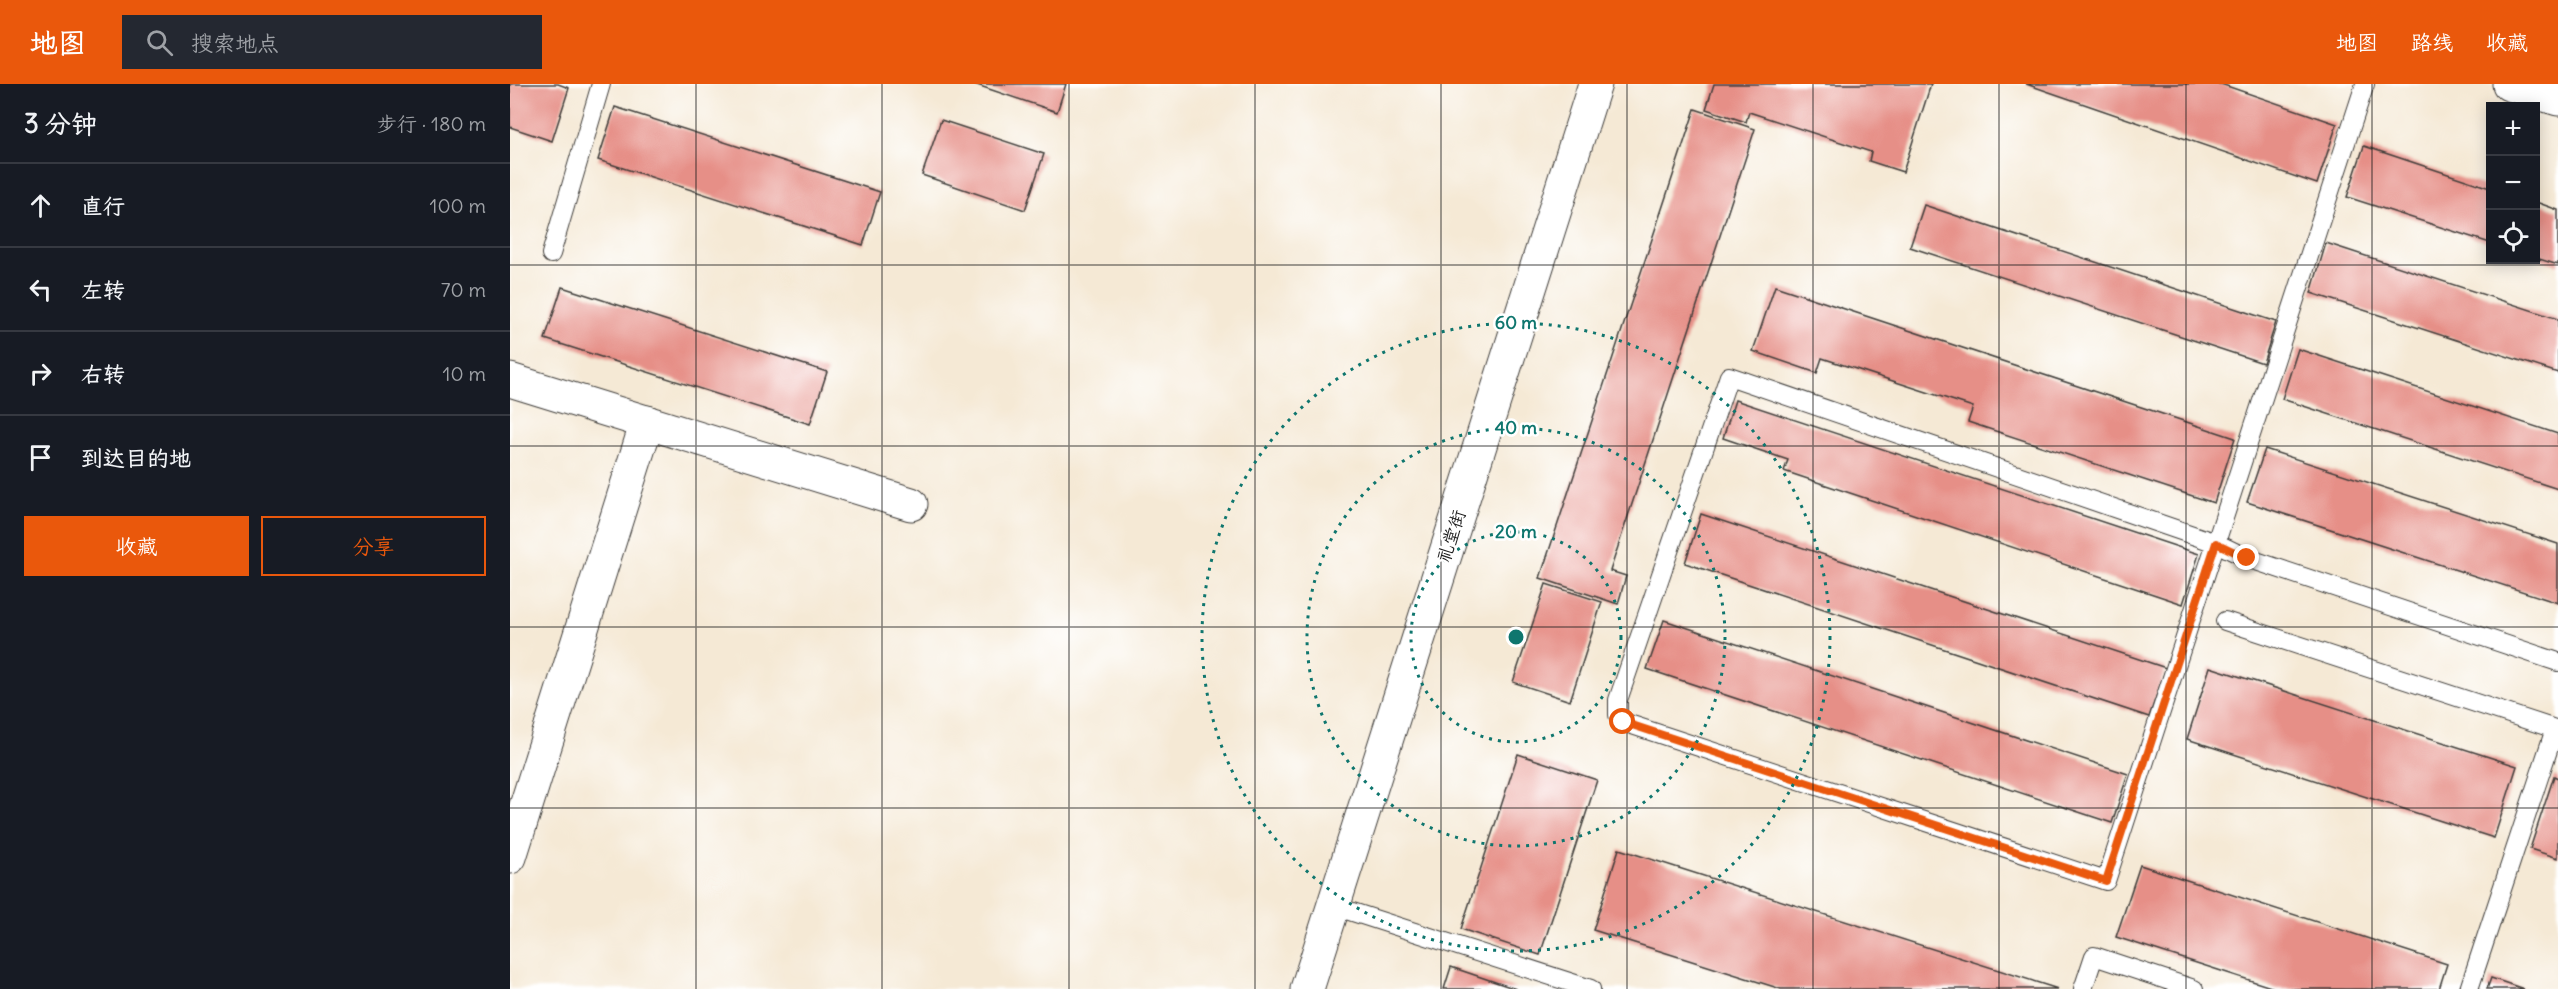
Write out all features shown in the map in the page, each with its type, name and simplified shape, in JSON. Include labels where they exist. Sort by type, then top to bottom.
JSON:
[{"type":"street","name":"礼堂街","points":[[1307,989],[1595,84]]},
{"type":"street","points":[[2509,84],[2558,99]]},
{"type":"street","points":[[510,380],[911,504]]},
{"type":"street","points":[[510,857],[647,422]]},
{"type":"lane","points":[[551,254],[601,84]]},
{"type":"lane","points":[[2365,84],[2216,543],[2106,881],[1623,722],[1618,715],[1617,700],[1730,376],[2216,543],[2247,558],[2558,662]]},
{"type":"lane","points":[[2225,621],[2557,730],[2469,989]]},
{"type":"lane","points":[[1334,906],[1591,989]]},
{"type":"lane","points":[[2082,989],[2094,956],[2194,989]]},
{"type":"building","points":[[510,84],[558,84],[569,88],[552,141],[510,127]]},
{"type":"building","points":[[974,84],[1066,84],[1057,112]]},
{"type":"building","points":[[1714,84],[1931,84],[1903,172],[1869,161],[1871,152],[1749,112],[1746,122],[1706,109]]},
{"type":"building","points":[[2026,84],[2221,84],[2337,124],[2317,184]]},
{"type":"building","points":[[615,107],[880,192],[863,245],[598,160]]},
{"type":"building","points":[[1695,109],[1755,129],[1610,571],[1626,576],[1618,604],[1540,578]]},
{"type":"building","points":[[941,120],[1044,154],[1025,210],[922,175]]},
{"type":"building","points":[[2364,146],[2486,187],[2486,242],[2347,197]]},
{"type":"building","points":[[2540,203],[2558,210],[2558,265],[2540,259]]},
{"type":"building","points":[[1924,205],[2276,322],[2263,363],[1910,247]]},
{"type":"building","points":[[2326,243],[2558,319],[2558,373],[2311,293]]},
{"type":"building","points":[[1775,286],[2235,438],[2214,503],[1968,422],[1973,407],[1822,358],[1817,373],[1753,351]]},
{"type":"building","points":[[562,287],[827,372],[810,424],[545,339]]},
{"type":"building","points":[[2298,349],[2558,434],[2558,489],[2282,399]]},
{"type":"building","points":[[1735,400],[2199,554],[2183,604],[1784,471],[1788,460],[1723,438]]},
{"type":"building","points":[[2265,449],[2558,544],[2558,603],[2247,502]]},
{"type":"building","points":[[1701,514],[2166,668],[2149,717],[1685,563]]},
{"type":"building","points":[[1546,584],[1602,602],[1570,701],[1513,682]]},
{"type":"building","points":[[1664,620],[2128,774],[2112,823],[1647,669]]},
{"type":"building","points":[[2210,667],[2517,766],[2494,838],[2187,739]]},
{"type":"building","points":[[1518,754],[1597,780],[1540,955],[1461,929]]},
{"type":"building","points":[[2554,776],[2558,778],[2558,858],[2530,849]]},
{"type":"building","points":[[1619,849],[2058,989],[1781,989],[1593,930]]},
{"type":"building","points":[[2140,865],[2447,964],[2439,989],[2277,989],[2116,937]]},
{"type":"building","points":[[1451,967],[1516,989],[1444,989]]},
{"type":"building","points":[[2491,978],[2524,989],[2487,989]]},
{"type":"route","points":[[1623,722],[2106,881],[2216,543],[2247,558]]}]
